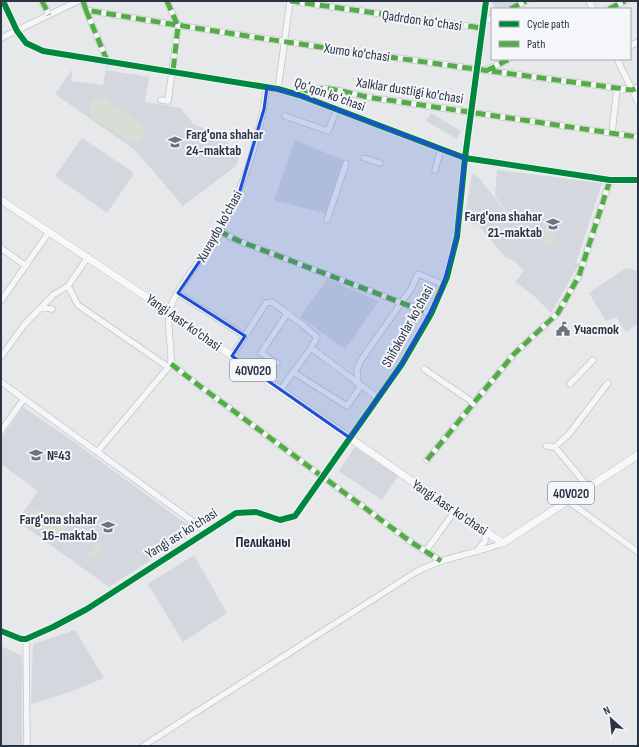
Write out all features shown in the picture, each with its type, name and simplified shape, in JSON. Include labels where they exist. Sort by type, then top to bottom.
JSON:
[{"type":"main road","name":"Yangi Aasr ko'chasi","points":[[1,200],[169,312],[485,532],[504,540]]},
{"type":"main road","name":"40V020","points":[[504,540],[565,499],[585,483],[638,449]]},
{"type":"main road","points":[[565,499],[638,455]]},
{"type":"street","name":"Qoʻqon koʻchasi","points":[[3,1],[17,31],[26,43],[43,51],[108,63],[173,71],[278,89],[337,109],[465,158],[610,180],[638,180]]},
{"type":"street","points":[[42,1],[49,15]]},
{"type":"street","points":[[1,38],[78,1]]},
{"type":"street","points":[[83,1],[108,63]]},
{"type":"street","points":[[161,100],[168,101],[178,26],[167,1]]},
{"type":"street","points":[[278,89],[290,1]]},
{"type":"street","name":"Qadrdon koʻchasi","points":[[290,1],[482,28]]},
{"type":"street","name":"Shifokorlar ko'chasi","points":[[350,438],[402,364],[431,314],[444,285],[457,237],[465,158],[486,1]]},
{"type":"street","points":[[512,8],[526,1]]},
{"type":"street","points":[[611,8],[625,1]]},
{"type":"street","name":"Xumo ko'chasi","points":[[86,10],[284,42],[476,70],[632,90]]},
{"type":"street","name":"Qadrdon koʻchasi","points":[[483,22],[491,18]]},
{"type":"street","points":[[485,71],[507,60]]},
{"type":"street","points":[[617,60],[638,102]]},
{"type":"street","name":"Xuvaydo ko'chasi","points":[[169,312],[178,293],[219,232],[238,197],[264,109],[267,87]]},
{"type":"street","points":[[632,90],[638,87]]},
{"type":"street","name":"Xalklar dustligi ko'chasi","points":[[299,95],[313,88],[638,137]]},
{"type":"street","points":[[612,133],[618,88]]},
{"type":"street","points":[[285,116],[328,131],[337,109]]},
{"type":"street","points":[[435,170],[441,149]]},
{"type":"street","points":[[364,158],[380,163]]},
{"type":"street","points":[[327,220],[346,163]]},
{"type":"street","points":[[427,460],[514,354],[558,313],[579,276],[610,180]]},
{"type":"street","points":[[1,301],[49,232]]},
{"type":"street","points":[[219,232],[431,314]]},
{"type":"street","points":[[1,248],[26,266]]},
{"type":"street","points":[[1,357],[24,325],[53,295],[68,286],[88,257]]},
{"type":"street","points":[[293,372],[344,406],[347,406],[360,385],[357,370],[361,360],[402,303],[418,274],[444,285]]},
{"type":"street","points":[[68,286],[78,305],[170,366],[323,476],[425,552],[442,561]]},
{"type":"street","points":[[178,293],[244,336]]},
{"type":"street","points":[[232,356],[266,303],[272,302],[317,337],[311,348],[281,389]]},
{"type":"street","points":[[41,307],[52,309]]},
{"type":"street","points":[[97,452],[170,366],[169,312]]},
{"type":"street","points":[[277,363],[261,353],[287,314]]},
{"type":"street","points":[[311,348],[378,398]]},
{"type":"street","points":[[570,384],[593,360]]},
{"type":"street","points":[[424,369],[474,403]]},
{"type":"street","name":"Yangi asr ko'chasi","points":[[1,382],[206,531]]},
{"type":"street","points":[[555,447],[570,434],[608,383]]},
{"type":"street","points":[[1,431],[24,400]]},
{"type":"street","name":"Yangi asr ko'chasi","points":[[26,639],[87,609],[236,513],[243,511],[256,512],[280,520],[290,519],[295,516],[350,438]]},
{"type":"street","points":[[546,446],[555,447],[585,483]]},
{"type":"street","points":[[565,499],[638,552]]},
{"type":"street","points":[[425,552],[455,511]]},
{"type":"street","points":[[476,552],[485,541],[485,532]]},
{"type":"street","points":[[143,746],[416,572],[442,561],[490,548],[504,540]]},
{"type":"street","points":[[1,631],[21,639],[26,639],[27,746]]},
{"type":"highlighted area","points":[[267,87],[299,95],[465,158],[457,237],[441,292],[402,364],[350,438],[232,356],[245,336],[178,293],[216,237],[238,197],[264,109]]},
{"type":"shaded area","points":[[492,1],[524,1],[509,8],[495,8]]},
{"type":"shaded area","name":"Farg'ona shahar 24-maktab","points":[[73,68],[71,81],[103,85],[106,70],[149,77],[145,102],[181,108],[194,125],[221,133],[239,159],[236,166],[183,206],[135,150],[55,94]]},
{"type":"shaded area","points":[[104,97],[143,125],[144,136],[140,141],[137,143],[129,142],[93,118],[89,111],[90,104],[93,100]]},
{"type":"shaded area","points":[[431,113],[461,131],[457,139],[426,121]]},
{"type":"shaded area","points":[[82,138],[133,172],[133,175],[107,213],[55,176]]},
{"type":"shaded area","points":[[295,140],[343,160],[327,214],[274,200]]},
{"type":"shaded area","points":[[497,170],[602,183],[576,263],[579,264],[551,313],[534,296],[515,282],[524,271],[516,262],[505,257],[478,225],[469,223],[470,217],[465,216],[472,174],[479,178],[521,231],[495,196]]},
{"type":"shaded area","points":[[545,229],[554,231],[552,246],[543,244]]},
{"type":"shaded area","points":[[626,268],[638,271],[638,324],[626,332],[616,317],[606,321],[589,293]]},
{"type":"shaded area","points":[[327,279],[379,301],[345,349],[300,317]]},
{"type":"shaded area","points":[[23,407],[70,439],[196,531],[109,587],[17,521],[38,491],[1,464],[1,439]]},
{"type":"shaded area","points":[[355,447],[398,476],[382,500],[339,471]]},
{"type":"shaded area","points":[[36,509],[40,509],[66,528],[67,534],[60,542],[56,541],[31,521],[30,516]]},
{"type":"shaded area","points":[[82,530],[93,537],[89,544],[78,536]]},
{"type":"shaded area","points":[[97,542],[103,547],[94,558],[88,554]]},
{"type":"shaded area","points":[[194,555],[227,613],[183,642],[148,584]]},
{"type":"shaded area","points":[[75,630],[104,678],[70,692],[31,704],[33,644]]},
{"type":"shaded area","points":[[1,646],[22,656],[22,746],[1,746]]},
{"type":"marked path","points":[[42,1],[49,15]]},
{"type":"marked path","points":[[83,1],[86,10],[291,43],[632,90],[638,87]]},
{"type":"marked path","points":[[167,1],[178,26],[173,71]]},
{"type":"marked path","points":[[290,1],[482,28]]},
{"type":"marked path","points":[[512,8],[526,1]]},
{"type":"marked path","points":[[611,8],[625,1]]},
{"type":"marked path","points":[[86,10],[108,63]]},
{"type":"marked path","points":[[486,71],[507,60]]},
{"type":"marked path","points":[[299,95],[314,89],[332,89],[367,97],[638,137]]},
{"type":"marked path","points":[[427,460],[514,354],[558,313],[579,276],[610,180]]},
{"type":"marked path","points":[[219,231],[239,241],[431,314]]},
{"type":"marked path","points":[[171,364],[411,542],[441,561]]},
{"type":"cycle path","points":[[3,1],[17,31],[26,43],[43,51],[278,89],[299,95],[465,158],[610,180],[638,180]]},
{"type":"cycle path","points":[[1,631],[21,639],[26,639],[53,627],[87,609],[236,513],[256,512],[280,520],[295,516],[402,364],[431,314],[447,277],[457,237],[465,158],[486,1]]},
{"type":"place","name":"Farg'ona shahar 24-maktab","points":[[175,142]]},
{"type":"place","name":"Farg'ona shahar 21-maktab","points":[[553,224]]},
{"type":"place","name":"Участок","points":[[563,329]]},
{"type":"place","name":"№43","points":[[36,455]]},
{"type":"place","name":"Farg'ona shahar 16-maktab","points":[[108,527]]},
{"type":"district","name":"Пеликаны","points":[[263,542]]}]
